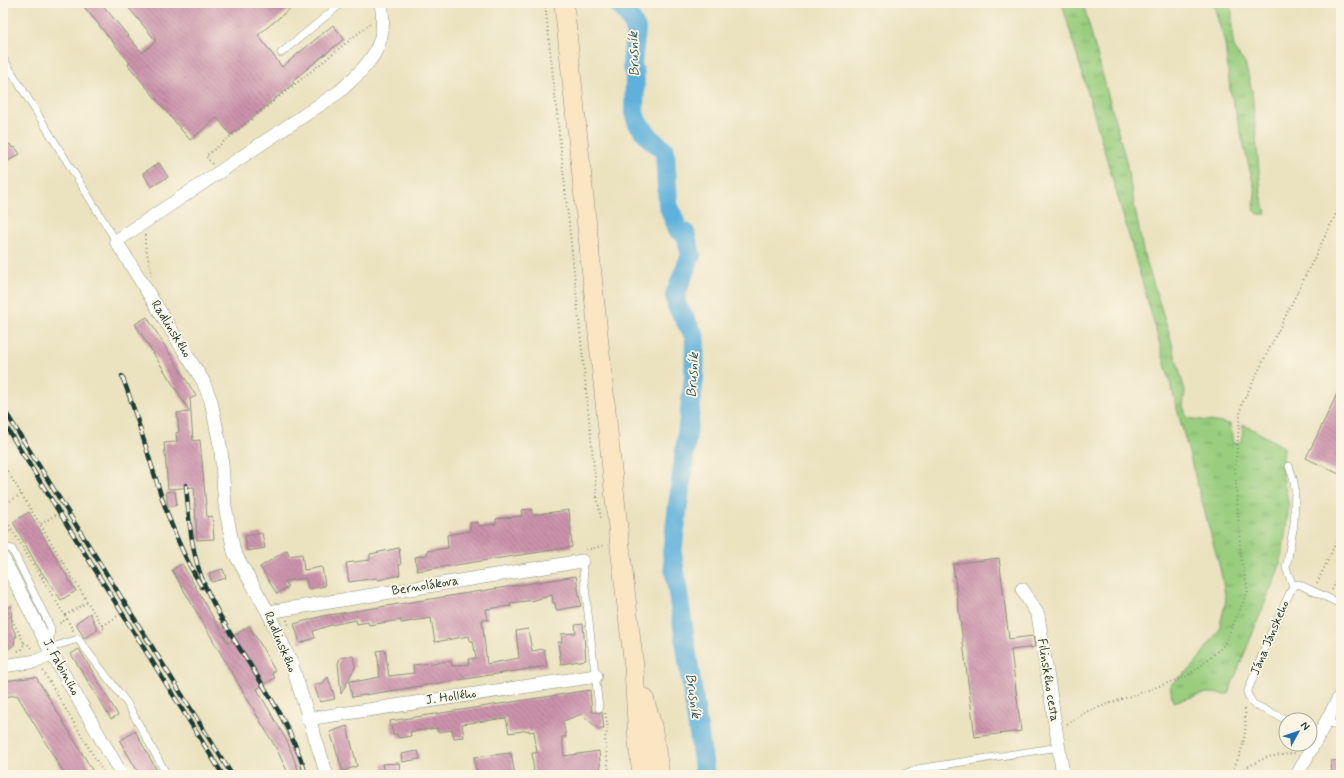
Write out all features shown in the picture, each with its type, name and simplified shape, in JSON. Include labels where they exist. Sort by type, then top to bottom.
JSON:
[{"type":"main road","points":[[564,3],[619,538],[634,666],[638,742],[642,775]]},
{"type":"main road","points":[[634,666],[652,726],[660,775]]},
{"type":"main road","points":[[635,775],[638,742]]},
{"type":"street","points":[[116,240],[339,92],[369,62],[380,41],[384,21],[381,3]]},
{"type":"street","name":"Radlinského","points":[[116,240],[203,381],[211,401],[221,450],[225,506],[234,552],[268,612],[292,665],[307,718],[327,775]]},
{"type":"street","name":"Bernolákova","points":[[268,612],[283,608],[584,556]]},
{"type":"street","name":"J. Fabiniho","points":[[3,558],[50,651],[122,775]]},
{"type":"street","name":"Filinského cesta","points":[[1022,589],[1038,615],[1063,775]]},
{"type":"street","points":[[3,666],[37,661],[50,651]]},
{"type":"street","name":"J. Hollého","points":[[307,718],[596,676]]},
{"type":"street","points":[[1318,730],[1327,721],[1341,694]]},
{"type":"street","points":[[1297,775],[1307,752]]},
{"type":"lane","points":[[281,53],[342,3]]},
{"type":"lane","points":[[3,58],[116,240]]},
{"type":"lane","points":[[1289,466],[1294,478],[1294,524],[1286,568],[1292,586]]},
{"type":"lane","points":[[3,547],[12,549],[51,628],[50,651],[78,639],[127,703],[167,775]]},
{"type":"lane","points":[[584,556],[599,708]]},
{"type":"lane","name":"Jána Jánskeho","points":[[1248,697],[1248,689],[1257,666],[1292,586],[1298,584],[1341,604]]},
{"type":"lane","points":[[1248,697],[1256,707],[1278,716]]},
{"type":"lane","points":[[1327,721],[1341,728]]},
{"type":"lane","points":[[901,775],[917,769],[1059,747]]},
{"type":"path","points":[[219,172],[206,156],[373,21]]},
{"type":"path","points":[[1056,730],[1088,711],[1185,677],[1202,665],[1224,645],[1248,591],[1241,559],[1235,468],[1241,406],[1341,204]]},
{"type":"path","points":[[146,219],[145,244],[153,280]]},
{"type":"path","points":[[3,464],[104,629]]},
{"type":"path","points":[[3,505],[22,494]]},
{"type":"path","points":[[41,524],[62,510]]},
{"type":"path","points":[[3,515],[65,615],[78,639]]},
{"type":"path","points":[[3,535],[12,530]]},
{"type":"path","points":[[1321,587],[1316,585],[1341,532]]},
{"type":"path","points":[[584,556],[598,547]]},
{"type":"path","points":[[1326,590],[1331,592],[1341,570]]},
{"type":"path","points":[[3,602],[24,643],[22,649],[13,654]]},
{"type":"path","points":[[65,615],[88,602]]},
{"type":"path","points":[[283,608],[290,631]]},
{"type":"path","points":[[103,626],[125,611]]},
{"type":"path","points":[[55,626],[67,619]]},
{"type":"path","points":[[44,673],[105,775]]},
{"type":"path","points":[[1230,775],[1241,756],[1245,738],[1245,703],[1248,697]]},
{"type":"path","points":[[599,708],[604,709],[608,728],[605,738],[609,775]]},
{"type":"path","points":[[1230,775],[1267,757],[1299,753]]},
{"type":"green space","points":[[1062,3],[1083,3],[1126,161],[1143,251],[1169,333],[1185,391],[1183,406],[1187,418],[1230,424],[1233,444],[1242,441],[1243,424],[1284,447],[1282,473],[1289,506],[1281,563],[1228,694],[1207,693],[1173,702],[1170,685],[1192,668],[1219,630],[1226,600],[1221,572],[1154,323]]},
{"type":"green space","points":[[1213,3],[1228,3],[1232,12],[1232,34],[1235,51],[1245,63],[1252,91],[1261,194],[1266,214],[1258,214],[1254,209],[1255,191],[1230,89],[1225,43]]},
{"type":"building","points":[[81,3],[101,3],[142,53],[156,41],[125,3],[297,3],[258,35],[282,67],[333,25],[344,39],[292,81],[294,83],[231,135],[217,118],[190,140],[128,65],[130,63]]},
{"type":"building","points":[[10,144],[12,148],[15,147],[20,154],[8,161],[3,154],[3,148]]},
{"type":"building","points":[[159,163],[168,177],[151,187],[143,173]]},
{"type":"building","points":[[147,317],[196,396],[190,399],[193,441],[200,440],[207,517],[212,516],[214,539],[197,540],[194,487],[168,489],[164,443],[177,442],[176,433],[179,432],[177,413],[190,412],[135,324]]},
{"type":"building","points":[[1341,386],[1341,446],[1337,453],[1341,455],[1341,475],[1306,458]]},
{"type":"building","points":[[175,491],[177,505],[168,507],[166,492]]},
{"type":"building","points":[[532,509],[532,515],[569,510],[572,547],[417,571],[415,557],[427,555],[427,551],[448,548],[447,535],[470,531],[470,523],[478,522],[479,526],[496,524],[496,519],[522,516],[521,510]]},
{"type":"building","points":[[29,512],[76,591],[61,600],[36,564],[13,522]]},
{"type":"building","points":[[262,533],[265,548],[247,551],[245,536]]},
{"type":"building","points":[[399,548],[401,565],[399,565],[400,575],[378,580],[377,578],[349,582],[346,563],[370,560],[370,554]]},
{"type":"building","points":[[287,550],[289,556],[302,554],[304,570],[322,567],[325,586],[308,589],[306,578],[285,581],[288,587],[277,594],[260,567]]},
{"type":"building","points":[[999,558],[1009,639],[1033,636],[1035,647],[1011,650],[1021,731],[975,737],[953,564]]},
{"type":"building","points":[[182,564],[228,643],[233,640],[232,637],[249,626],[261,645],[275,671],[272,673],[275,678],[257,689],[288,743],[300,775],[289,775],[276,748],[172,570]]},
{"type":"building","points":[[223,569],[226,578],[212,582],[209,573]]},
{"type":"building","points":[[576,576],[581,606],[556,610],[552,595],[535,600],[510,603],[511,606],[486,609],[488,620],[482,620],[487,664],[519,658],[516,631],[528,629],[532,651],[544,649],[547,666],[352,697],[349,681],[359,681],[380,677],[377,651],[385,650],[389,676],[414,673],[413,665],[451,661],[452,666],[469,664],[469,659],[476,658],[473,641],[470,641],[469,636],[435,642],[431,618],[401,623],[401,620],[369,625],[368,622],[357,624],[356,620],[331,625],[313,631],[315,638],[300,643],[294,624],[323,616]]},
{"type":"building","points":[[11,606],[12,626],[17,637],[15,637],[14,645],[3,653],[3,610]]},
{"type":"building","points":[[90,613],[98,630],[84,638],[76,623]]},
{"type":"building","points":[[583,624],[586,660],[561,664],[558,642],[562,642],[561,634],[576,633],[575,625]]},
{"type":"building","points":[[79,649],[118,715],[111,719],[71,654]]},
{"type":"building","points":[[353,656],[355,667],[341,694],[338,663],[340,658]]},
{"type":"building","points":[[36,677],[95,775],[65,775],[17,695],[3,697],[3,681]]},
{"type":"building","points":[[328,677],[335,699],[320,702],[314,685],[323,683]]},
{"type":"building","points":[[590,690],[592,712],[602,712],[604,729],[598,729],[582,714],[563,721],[566,737],[562,737],[564,756],[599,751],[601,774],[534,775],[532,753],[537,753],[534,731],[529,732],[529,730],[509,733],[506,718],[462,724],[464,737],[454,738],[452,730],[438,732],[437,728],[410,732],[411,736],[398,738],[397,734],[393,735],[390,721]]},
{"type":"building","points":[[347,726],[357,766],[343,771],[330,732]]},
{"type":"building","points":[[135,731],[160,775],[140,775],[120,741]]},
{"type":"building","points":[[418,751],[420,759],[402,762],[401,754]]},
{"type":"building","points":[[511,753],[515,775],[477,775],[474,757]]},
{"type":"building","points":[[1341,760],[1341,775],[1332,775],[1331,761]]},
{"type":"building","points":[[399,763],[401,775],[384,775],[382,764]]},
{"type":"waterway","name":"Brusník","points":[[620,3],[620,6],[627,13],[636,29],[632,65],[635,74],[634,112],[637,122],[652,140],[665,151],[668,204],[678,230],[685,233],[691,255],[675,295],[677,306],[695,337],[694,378],[672,553],[705,775]]},
{"type":"railway","points":[[122,376],[166,510],[188,562],[202,587]]},
{"type":"railway","points":[[3,408],[232,775]]},
{"type":"railway","points":[[3,422],[223,775]]},
{"type":"railway","points":[[186,485],[194,549],[200,574],[230,633],[286,725],[297,749],[306,775]]}]
